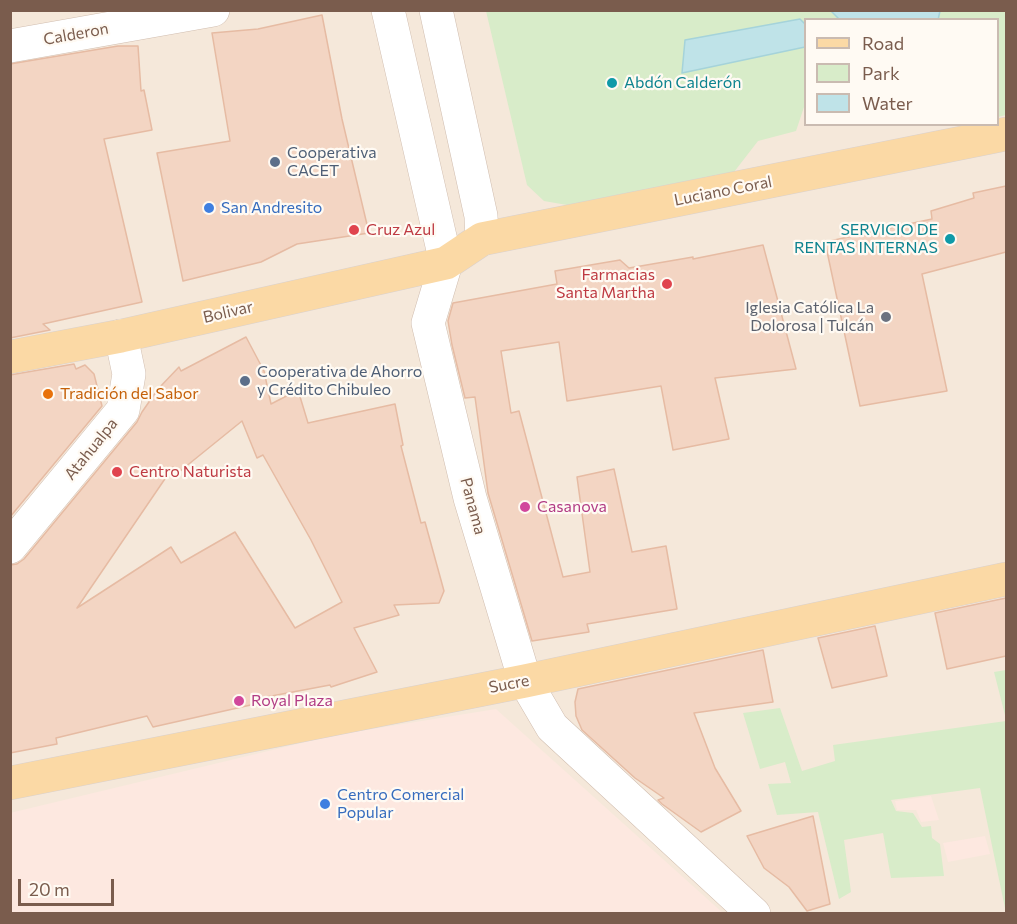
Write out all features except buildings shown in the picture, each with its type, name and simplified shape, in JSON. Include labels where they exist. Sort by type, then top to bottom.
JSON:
[{"type":"main road","name":"Luciano Coral","points":[[446,263],[482,239],[1006,134]]},
{"type":"main road","name":"Bolivar","points":[[10,357],[121,336],[446,263]]},
{"type":"main road","name":"Sucre","points":[[10,783],[525,681],[1006,579]]},
{"type":"street","name":"Calderon","points":[[10,46],[213,10]]},
{"type":"street","name":"Panama","points":[[388,10],[446,263],[428,323],[470,498],[525,681],[552,726],[754,914]]},
{"type":"street","points":[[436,10],[481,216],[482,239]]},
{"type":"street","name":"Atahualpa","points":[[10,547],[123,410],[129,374],[121,336]]},
{"type":"shaded area","points":[[11,11],[1006,11],[1006,913],[11,913]]},
{"type":"shaded area","name":"Centro Comercial Popular","points":[[496,709],[723,913],[11,913],[10,813],[335,735]]},
{"type":"shaded area","points":[[931,796],[939,820],[921,822],[916,810],[897,810],[895,801]]},
{"type":"shaded area","points":[[985,836],[990,854],[948,862],[943,843]]},
{"type":"green space","points":[[486,11],[1006,11],[1006,115],[999,117],[999,18],[804,18],[804,107],[796,131],[758,141],[734,172],[567,205],[544,201],[527,185]]},
{"type":"green space","points":[[1006,670],[1006,719],[994,672]]},
{"type":"green space","points":[[780,708],[802,771],[835,761],[833,745],[1006,721],[1006,913],[980,788],[891,800],[896,811],[913,813],[922,827],[931,826],[932,838],[940,844],[944,876],[891,878],[883,833],[844,840],[851,892],[839,899],[818,812],[777,815],[768,784],[791,783],[785,762],[760,769],[743,713]]},
{"type":"water","points":[[831,11],[940,11],[938,18],[838,18]]},
{"type":"water","points":[[800,19],[804,23],[804,47],[682,73],[685,40]]},
{"type":"place","name":"Abdón Calderón","points":[[612,83]]},
{"type":"place","name":"Cooperativa CACET","points":[[275,162]]},
{"type":"place","name":"San Andresito","points":[[209,208]]},
{"type":"place","name":"Cruz Azul","points":[[354,230]]},
{"type":"place","name":"SERVICIO DE RENTAS INTERNAS","points":[[950,239]]},
{"type":"place","name":"Farmacias Santa Martha","points":[[667,284]]},
{"type":"place","name":"Iglesia Católica La Dolorosa | Tulcán","points":[[886,317]]},
{"type":"place","name":"Cooperativa de Ahorro y Crédito Chibuleo","points":[[245,381]]},
{"type":"place","name":"Tradición del Sabor","points":[[48,394]]},
{"type":"place","name":"Centro Naturista","points":[[117,472]]},
{"type":"place","name":"Casanova","points":[[525,507]]},
{"type":"place","name":"Royal Plaza","points":[[239,701]]},
{"type":"place","name":"Centro Comercial Popular","points":[[325,804]]}]
